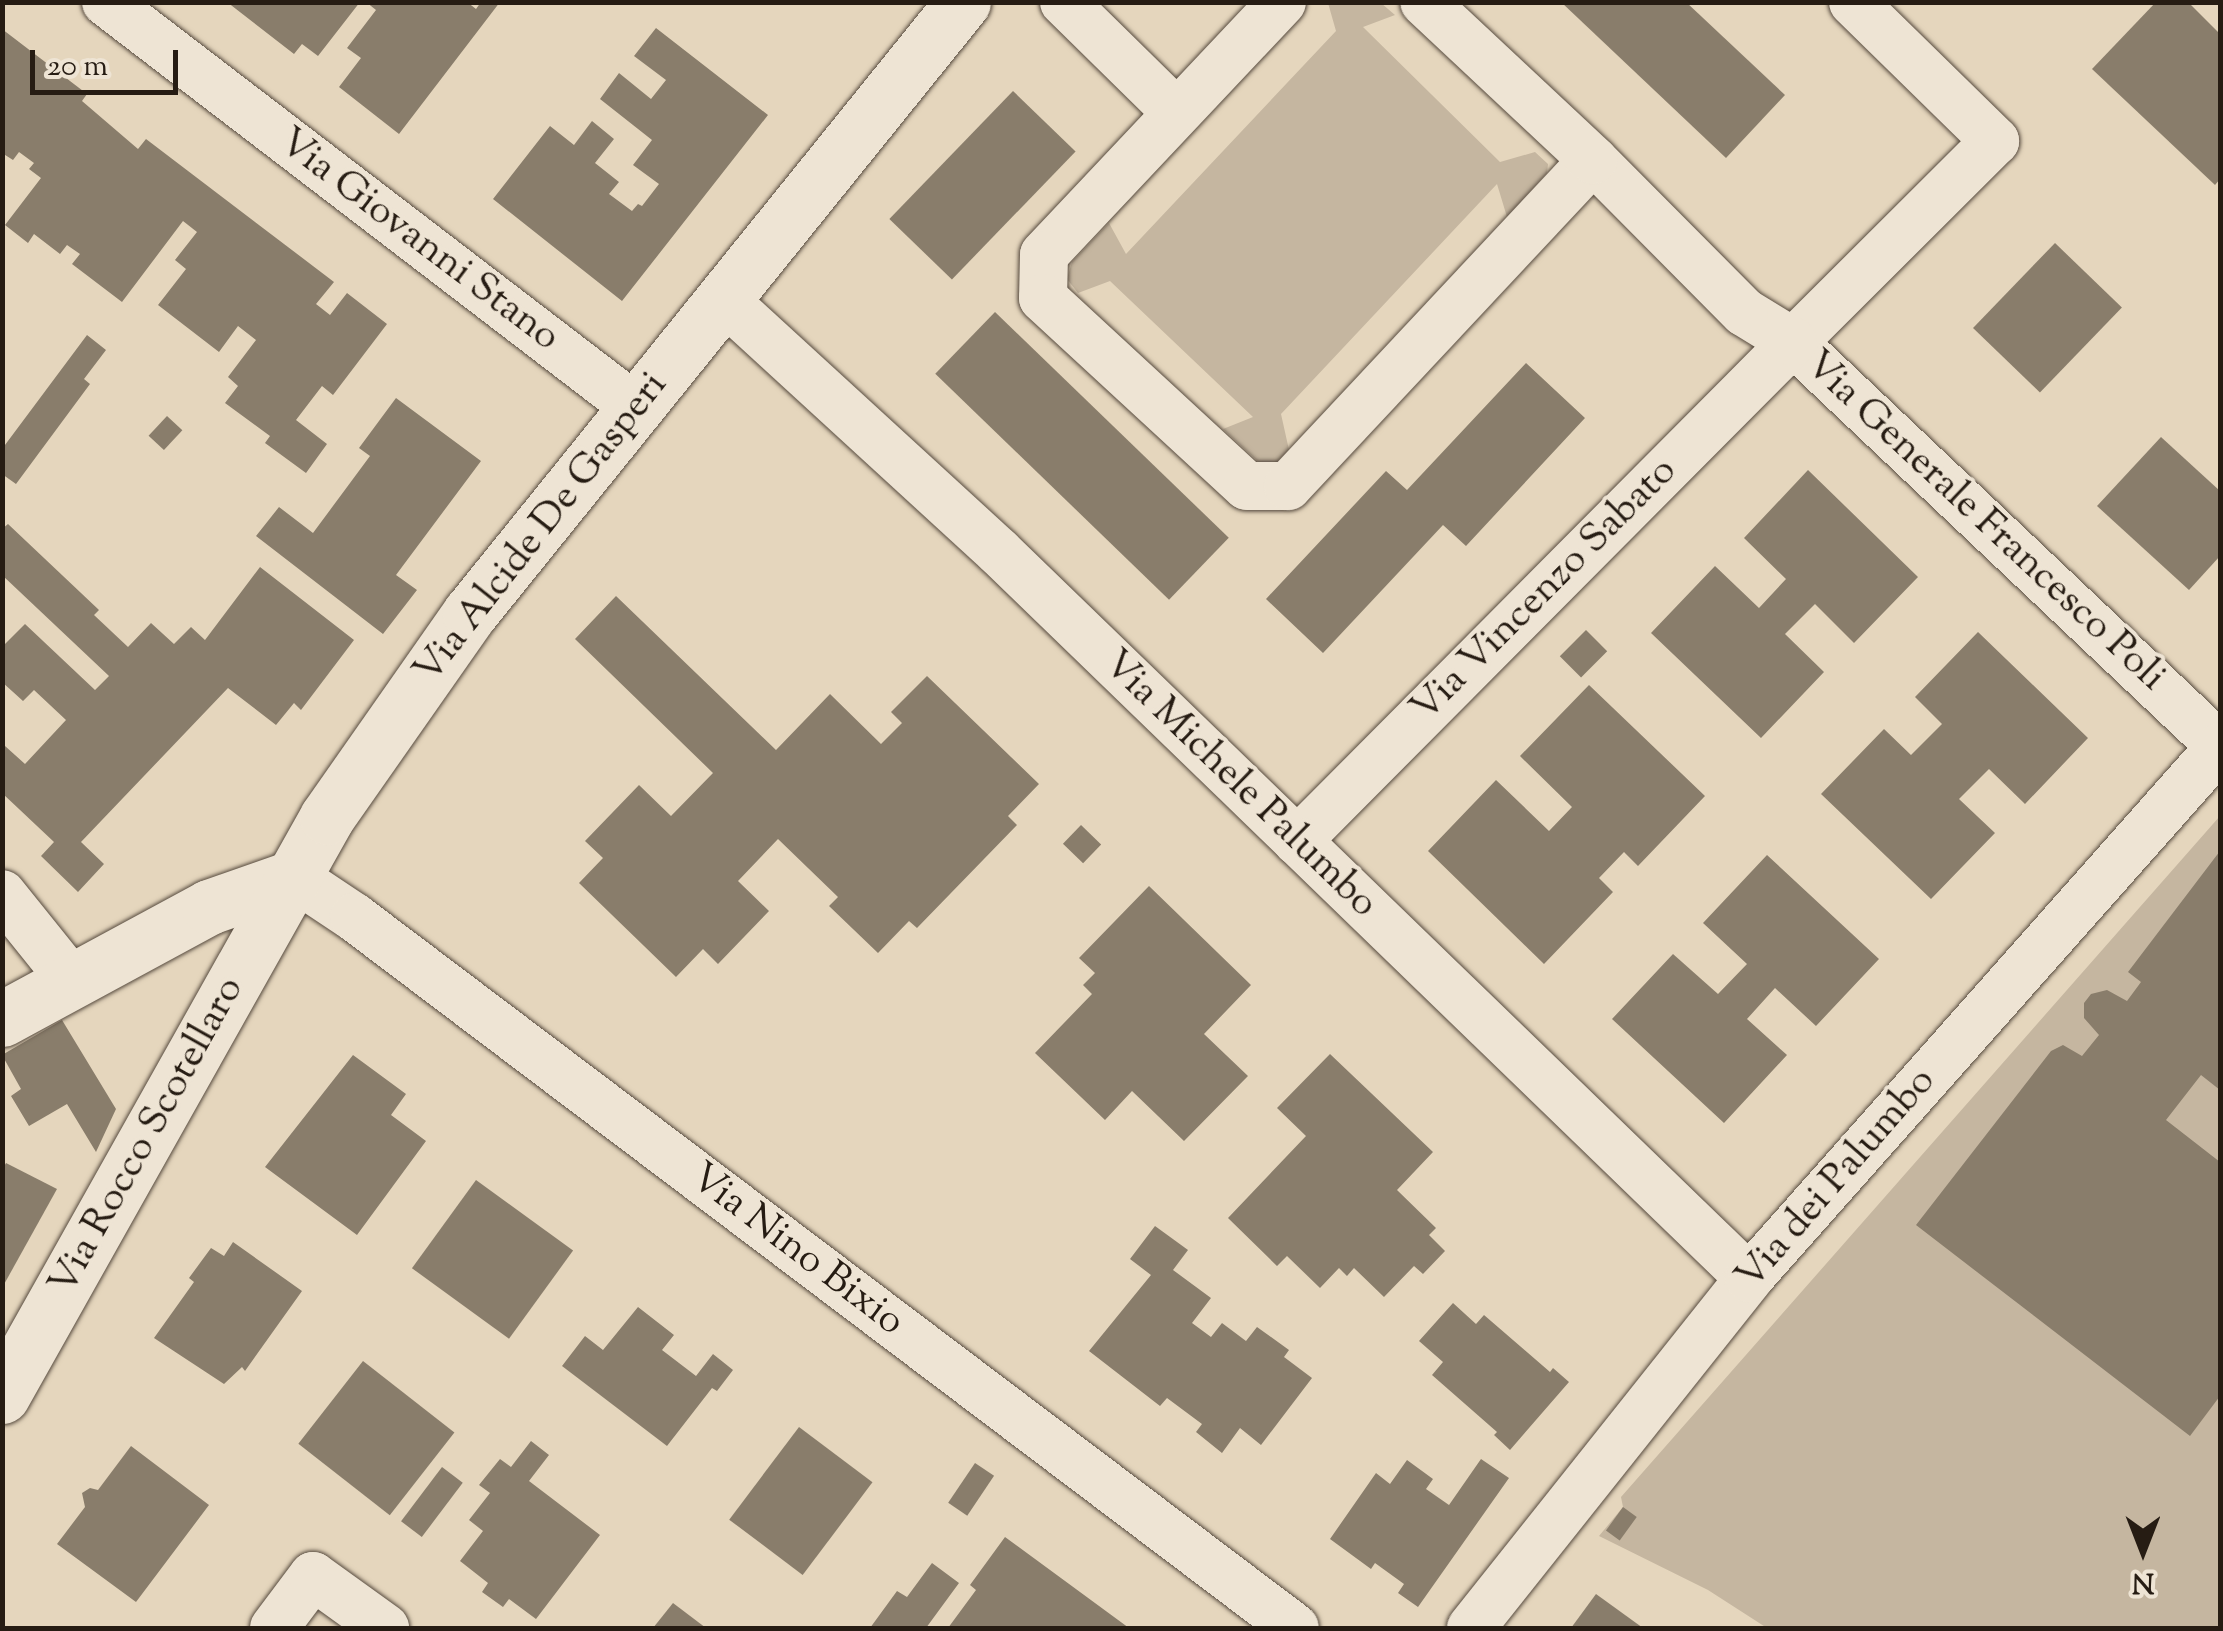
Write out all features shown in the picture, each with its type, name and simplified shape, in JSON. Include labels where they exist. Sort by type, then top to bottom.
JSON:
[{"type":"street","name":"Via Giovanni Stano","points":[[106,2],[636,408]]},
{"type":"street","name":"Via Alcide De Gasperi","points":[[294,877],[327,817],[470,613],[963,2]]},
{"type":"street","points":[[1064,2],[1176,112]]},
{"type":"street","points":[[1282,2],[1044,255],[1043,298],[1247,486],[1288,486],[1593,160]]},
{"type":"street","points":[[1424,2],[1593,160],[1744,312],[1793,342]]},
{"type":"street","name":"Via Generale Francesco Poli","points":[[1853,2],[1995,141],[1793,342],[2220,747]]},
{"type":"street","name":"Via Michele Palumbo","points":[[724,299],[998,552],[1749,1278]]},
{"type":"street","name":"Via Vincenzo Sabato","points":[[1296,841],[1793,342]]},
{"type":"street","name":"Via dei Palumbo","points":[[1471,1628],[1749,1278],[2220,747]]},
{"type":"street","points":[[2,1018],[209,906],[294,877]]},
{"type":"street","name":"Via Rocco Scotellaro","points":[[2,1396],[294,877]]},
{"type":"street","name":"Via Nino Bixio","points":[[294,877],[402,953],[1295,1628]]},
{"type":"street","points":[[2,894],[72,982]]},
{"type":"street","points":[[274,1628],[313,1576],[385,1628]]},
{"type":"shaded area","points":[[1328,3],[1381,3],[1395,15],[1363,27],[1500,162],[1535,152],[1548,164],[1547,173],[1507,217],[1497,184],[1281,414],[1289,450],[1275,464],[1261,464],[1223,429],[1253,417],[1110,281],[1078,293],[1067,279],[1072,262],[1109,223],[1126,254],[1336,31]]},
{"type":"shaded area","points":[[2220,816],[2220,1628],[1767,1628],[1708,1590],[1599,1536],[1623,1507],[1621,1497]]},
{"type":"building","points":[[227,2],[360,2],[318,56],[302,44],[294,54]]},
{"type":"building","points":[[366,2],[467,2],[476,9],[481,2],[500,2],[399,134],[339,87],[361,58],[347,48],[376,10]]},
{"type":"building","points":[[1561,2],[1686,2],[1785,95],[1726,158]]},
{"type":"building","points":[[2156,2],[2188,2],[2220,34],[2220,179],[2215,185],[2092,69]]},
{"type":"building","points":[[656,28],[768,115],[622,301],[493,199],[550,126],[574,145],[592,121],[614,139],[595,163],[619,182],[609,194],[632,211],[638,204],[642,206],[659,184],[633,165],[652,140],[600,99],[619,73],[651,99],[666,80],[634,56]]},
{"type":"building","points":[[2,29],[87,94],[82,101],[138,149],[146,139],[334,282],[316,304],[330,315],[347,293],[387,324],[333,395],[322,386],[296,420],[327,444],[306,473],[265,443],[270,436],[225,403],[238,386],[228,377],[256,340],[238,326],[219,352],[158,305],[186,269],[175,260],[197,232],[183,221],[122,302],[72,264],[80,254],[67,245],[60,254],[34,234],[28,243],[5,225],[41,178],[29,169],[34,163],[19,152],[13,160],[2,153]]},
{"type":"building","points":[[1013,91],[1076,151],[952,279],[889,219]]},
{"type":"building","points":[[2055,243],[2122,308],[2040,392],[1973,328]]},
{"type":"building","points":[[995,312],[1229,538],[1169,600],[935,374]]},
{"type":"building","points":[[87,335],[106,350],[84,379],[90,384],[16,484],[2,474],[2,449]]},
{"type":"building","points":[[1526,363],[1585,418],[1466,546],[1443,525],[1323,653],[1266,599],[1386,471],[1407,490]]},
{"type":"building","points":[[396,398],[481,461],[396,575],[417,590],[383,634],[256,536],[279,507],[313,533],[370,456],[359,448]]},
{"type":"building","points":[[167,416],[182,430],[164,450],[149,436]]},
{"type":"building","points":[[2161,437],[2220,491],[2220,556],[2189,590],[2097,506]]},
{"type":"building","points":[[1808,470],[1918,577],[1854,643],[1815,604],[1785,634],[1824,672],[1761,738],[1651,633],[1715,566],[1759,608],[1786,579],[1744,538]]},
{"type":"building","points":[[8,524],[99,610],[94,615],[128,647],[151,623],[174,644],[191,627],[205,640],[260,567],[354,640],[301,710],[294,703],[276,725],[228,688],[81,842],[104,864],[78,892],[41,856],[54,842],[2,793],[2,749],[5,746],[25,764],[66,720],[34,690],[23,701],[2,682],[2,647],[25,624],[95,690],[109,676],[2,575],[2,529]]},
{"type":"building","points":[[616,596],[776,750],[830,694],[881,744],[902,723],[891,712],[927,676],[1039,784],[1008,816],[1017,825],[917,928],[909,921],[878,953],[829,906],[838,897],[778,839],[738,881],[769,911],[718,964],[703,949],[676,977],[579,883],[603,858],[585,841],[639,785],[671,816],[713,773],[575,639]]},
{"type":"building","points":[[1586,630],[1607,651],[1581,677],[1560,656]]},
{"type":"building","points":[[1978,632],[2088,738],[2025,804],[1989,769],[1959,799],[1995,833],[1931,899],[1821,794],[1884,729],[1911,755],[1942,724],[1915,697]]},
{"type":"building","points":[[1589,685],[1705,796],[1638,866],[1624,852],[1599,878],[1613,892],[1544,964],[1428,851],[1496,780],[1549,831],[1572,807],[1520,756]]},
{"type":"building","points":[[1081,825],[1101,844],[1083,863],[1063,844]]},
{"type":"building","points":[[2220,851],[2220,1090],[2201,1075],[2166,1120],[2220,1162],[2220,1396],[2190,1436],[1916,1225],[2051,1051],[2063,1045],[2082,1056],[2099,1035],[2084,1018],[2084,1003],[2091,994],[2107,990],[2127,1001],[2141,982],[2128,972]]},
{"type":"building","points":[[1767,855],[1879,959],[1816,1026],[1775,988],[1747,1019],[1787,1055],[1724,1123],[1612,1019],[1673,954],[1718,994],[1747,964],[1703,923]]},
{"type":"building","points":[[1149,886],[1251,985],[1204,1034],[1248,1076],[1184,1141],[1132,1091],[1105,1120],[1035,1053],[1092,994],[1083,985],[1095,973],[1079,958]]},
{"type":"building","points":[[62,1020],[116,1109],[96,1152],[67,1104],[29,1126],[11,1096],[21,1089],[2,1055]]},
{"type":"building","points":[[1330,1054],[1433,1152],[1397,1190],[1436,1228],[1429,1235],[1445,1251],[1423,1274],[1414,1266],[1384,1297],[1354,1268],[1347,1276],[1339,1268],[1320,1288],[1287,1256],[1277,1266],[1228,1218],[1306,1136],[1277,1108]]},
{"type":"building","points":[[353,1055],[406,1094],[391,1115],[426,1141],[357,1235],[265,1167]]},
{"type":"building","points":[[6,1163],[57,1189],[2,1288],[2,1170]]},
{"type":"building","points":[[476,1180],[573,1251],[509,1339],[412,1268]]},
{"type":"building","points":[[1155,1226],[1188,1250],[1173,1270],[1211,1298],[1192,1323],[1211,1337],[1222,1323],[1246,1341],[1257,1327],[1289,1350],[1284,1357],[1312,1378],[1261,1445],[1240,1428],[1222,1453],[1196,1432],[1202,1424],[1167,1398],[1160,1406],[1089,1351],[1151,1275],[1130,1259]]},
{"type":"building","points":[[233,1242],[302,1291],[245,1371],[242,1367],[224,1384],[154,1338],[194,1282],[189,1278],[211,1248],[224,1256]]},
{"type":"building","points":[[1453,1303],[1476,1324],[1484,1315],[1550,1372],[1553,1368],[1569,1382],[1510,1450],[1494,1435],[1497,1432],[1432,1375],[1443,1362],[1419,1341]]},
{"type":"building","points":[[638,1307],[674,1335],[662,1350],[696,1376],[713,1354],[733,1370],[717,1391],[712,1388],[667,1446],[562,1366],[585,1336],[603,1350]]},
{"type":"building","points":[[363,1361],[454,1432],[390,1515],[298,1444]]},
{"type":"building","points":[[799,1427],[872,1482],[803,1575],[729,1520]]},
{"type":"building","points":[[531,1441],[549,1455],[529,1481],[600,1535],[536,1619],[509,1599],[503,1607],[482,1592],[488,1583],[460,1561],[483,1531],[469,1520],[490,1493],[479,1485],[500,1459],[511,1467]]},
{"type":"building","points":[[131,1446],[209,1505],[136,1602],[57,1544],[85,1507],[82,1493],[90,1488],[98,1490]]},
{"type":"building","points":[[1481,1459],[1509,1478],[1418,1607],[1398,1593],[1404,1584],[1375,1563],[1371,1569],[1330,1539],[1376,1473],[1390,1484],[1407,1460],[1433,1479],[1426,1489],[1449,1505]]},
{"type":"building","points":[[975,1463],[994,1476],[967,1516],[948,1503]]},
{"type":"building","points":[[442,1467],[463,1483],[422,1537],[401,1521]]},
{"type":"building","points":[[1623,1507],[1637,1517],[1620,1540],[1606,1530]]},
{"type":"building","points":[[1005,1537],[1129,1628],[948,1628],[976,1590],[970,1585]]},
{"type":"building","points":[[932,1563],[959,1583],[926,1628],[870,1628],[897,1591],[907,1597]]},
{"type":"building","points":[[1596,1594],[1643,1628],[1571,1628]]},
{"type":"building","points":[[673,1603],[706,1628],[653,1628]]}]
